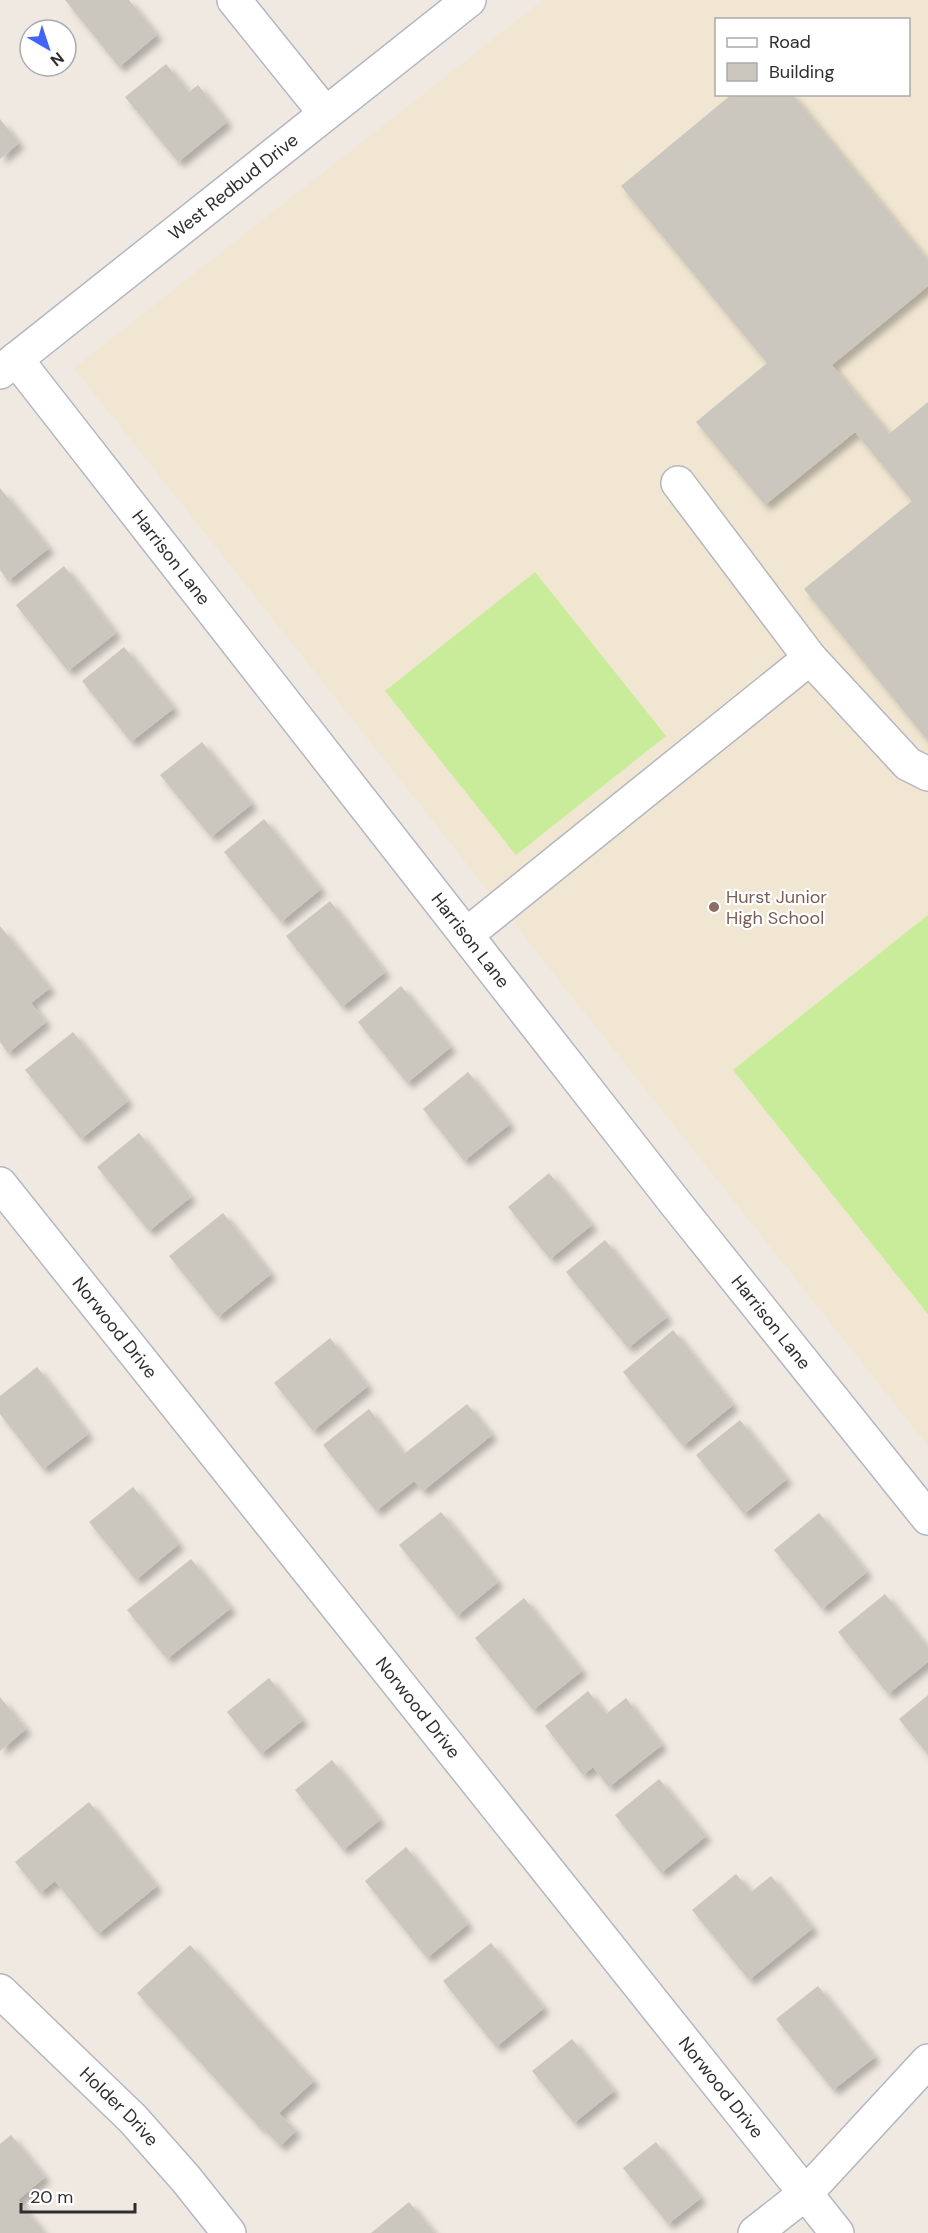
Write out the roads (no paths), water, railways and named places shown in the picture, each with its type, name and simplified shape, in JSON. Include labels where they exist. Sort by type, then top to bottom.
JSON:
[{"type":"street","points":[[234,0],[325,113]]},
{"type":"street","name":"West Redbud Drive","points":[[8,366],[469,0]]},
{"type":"street","name":"Harrison Lane","points":[[8,366],[466,935],[677,1205],[928,1518]]},
{"type":"street","points":[[678,483],[810,658],[908,764],[928,774]]},
{"type":"street","points":[[466,935],[810,658]]},
{"type":"street","name":"Norwood Drive","points":[[0,1184],[837,2233]]},
{"type":"street","name":"Holder Drive","points":[[0,1991],[133,2119],[186,2179],[229,2233]]},
{"type":"street","points":[[755,2233],[806,2193],[928,2061]]},
{"type":"place","name":"Hurst Junior High School","points":[[714,907]]}]
